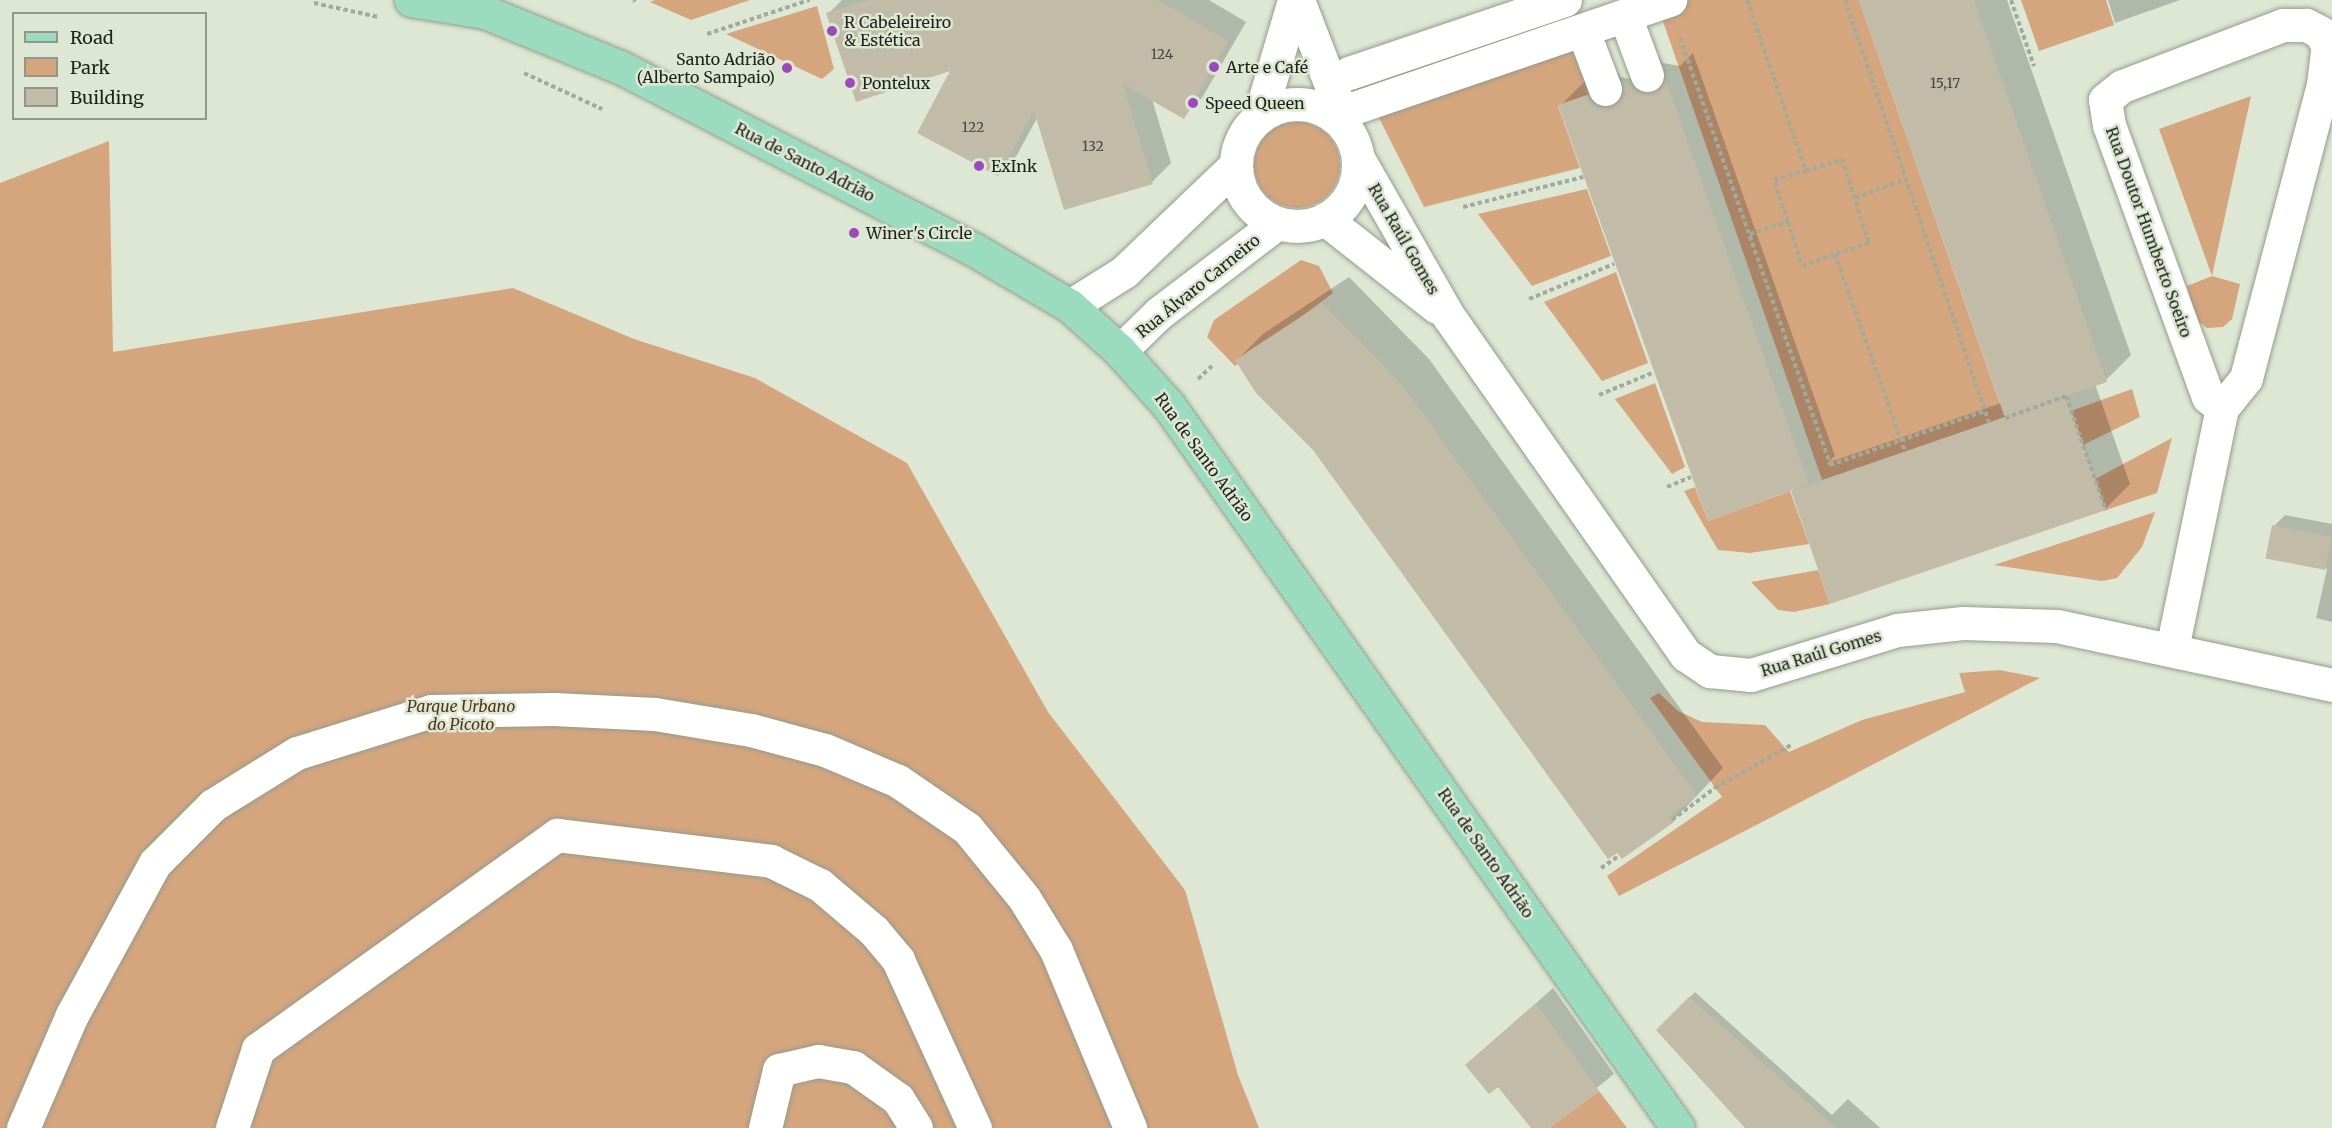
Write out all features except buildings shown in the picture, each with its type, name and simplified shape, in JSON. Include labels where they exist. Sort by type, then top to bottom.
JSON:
[{"type":"main road","name":"Rua de Santo Adrião","points":[[411,0],[485,12],[620,68],[973,249],[1070,306],[1120,351],[1169,405],[1678,1128]]},
{"type":"street","points":[[1260,115],[1296,0]]},
{"type":"street","points":[[1296,0],[1343,118],[1355,142],[1359,160],[1356,184],[1344,205],[1325,219]]},
{"type":"street","points":[[1349,73],[1565,0]]},
{"type":"street","points":[[1070,306],[1124,272],[1235,166],[1246,129],[1260,115],[1281,105],[1304,104],[1343,118],[1668,1]]},
{"type":"street","points":[[1625,16],[1647,75]]},
{"type":"street","name":"Rua Doutor Humberto Soeiro","points":[[2172,649],[2222,408],[2246,378],[2323,84],[2328,46],[2320,32],[2306,26],[2283,25],[2122,86],[2105,100],[2109,125],[2208,398],[2222,408]]},
{"type":"street","points":[[1583,31],[1605,89]]},
{"type":"street","name":"Rua Raúl Gomes","points":[[1359,160],[1449,317],[1686,655],[1710,671],[1751,675],[1898,630],[1963,623],[2057,626],[2332,685]]},
{"type":"street","name":"Rua Álvaro Carneiro","points":[[1235,166],[1241,191],[1256,210],[1277,223],[1301,225],[1325,219]]},
{"type":"street","name":"Rua Raúl Gomes","points":[[1325,219],[1449,317]]},
{"type":"street","name":"Rua Álvaro Carneiro","points":[[1120,351],[1159,313],[1277,223]]},
{"type":"street","points":[[23,1128],[72,1014],[155,863],[213,805],[297,753],[431,711],[554,709],[655,714],[752,730],[825,750],[898,781],[967,828],[1024,898],[1056,950],[1130,1128]]},
{"type":"street","points":[[232,1128],[258,1049],[557,835],[771,861],[820,885],[874,931],[897,960],[975,1128]]},
{"type":"street","points":[[765,1128],[779,1070],[818,1061],[853,1067],[898,1099],[916,1128]]},
{"type":"path","points":[[707,34],[809,0]]},
{"type":"path","points":[[1747,0],[1806,171]]},
{"type":"path","points":[[1845,0],[1989,423]]},
{"type":"path","points":[[2011,0],[2034,66]]},
{"type":"path","points":[[1668,1],[1830,465],[1985,411]]},
{"type":"path","points":[[1842,159],[1869,243],[1802,266],[1774,180],[1806,171],[1842,159]]},
{"type":"path","points":[[1463,207],[1583,177]]},
{"type":"path","points":[[1855,198],[1906,179]]},
{"type":"path","points":[[1750,234],[1788,222]]},
{"type":"path","points":[[1835,254],[1905,452]]},
{"type":"path","points":[[1529,299],[1614,264]]},
{"type":"path","points":[[1193,384],[1212,366]]},
{"type":"path","points":[[1599,395],[1652,373]]},
{"type":"path","points":[[2005,418],[2066,396],[2106,510]]},
{"type":"path","points":[[1667,487],[1691,477]]},
{"type":"path","points":[[1672,820],[1715,788],[1791,745]]},
{"type":"path","points":[[1601,868],[1619,856]]},
{"type":"green space","points":[[655,0],[750,0],[691,20],[650,2]]},
{"type":"green space","points":[[1670,0],[1859,0],[2005,418],[1822,480],[1657,4]]},
{"type":"green space","points":[[2021,0],[2106,0],[2114,25],[2039,51]]},
{"type":"green space","points":[[817,6],[834,69],[822,79],[726,34]]},
{"type":"green space","points":[[1574,48],[1590,94],[1558,106],[1580,168],[1424,207],[1378,116]]},
{"type":"green space","points":[[2251,96],[2212,276],[2159,129]]},
{"type":"green space","points":[[1297,122],[1321,129],[1333,141],[1340,165],[1333,189],[1321,201],[1297,208],[1273,201],[1261,189],[1254,165],[1261,141],[1273,129]]},
{"type":"green space","name":"Parque Urbano do Picoto","points":[[109,141],[113,352],[513,288],[634,339],[755,378],[907,463],[1048,712],[1185,890],[1238,1075],[1259,1128],[0,1128],[0,183]]},
{"type":"green space","points":[[1587,189],[1611,256],[1532,286],[1478,214]]},
{"type":"green space","points":[[1301,260],[1319,266],[1333,293],[1235,366],[1207,337],[1214,320]]},
{"type":"green space","points":[[1616,272],[1648,363],[1602,381],[1544,302]]},
{"type":"green space","points":[[2212,276],[2240,284],[2232,319],[2223,327],[2207,328],[2195,319],[2187,286]]},
{"type":"green space","points":[[1655,383],[1685,467],[1672,474],[1615,399]]},
{"type":"green space","points":[[2132,389],[2140,417],[2083,445],[2071,411]]},
{"type":"green space","points":[[2172,438],[2157,493],[2106,510],[2095,479]]},
{"type":"green space","points":[[1695,487],[1708,521],[1790,491],[1809,544],[1750,553],[1718,550],[1684,491]]},
{"type":"green space","points":[[2155,512],[2142,547],[2117,578],[2102,581],[1994,565]]},
{"type":"green space","points":[[1818,570],[1830,604],[1794,612],[1778,610],[1751,582]]},
{"type":"green space","points":[[2000,670],[2040,678],[1619,896],[1607,876],[1722,797],[1650,698],[1659,693],[1678,711],[1702,722],[1765,725],[1789,752],[1862,720],[1965,692],[1959,673]]},
{"type":"green space","points":[[1599,1091],[1627,1128],[1549,1128]]},
{"type":"place","name":"R Cabeleireiro & Estética","points":[[832,31]]},
{"type":"place","name":"Arte e Café","points":[[1214,67]]},
{"type":"place","name":"Santo Adrião (Alberto Sampaio)","points":[[787,68]]},
{"type":"place","name":"Pontelux","points":[[850,83]]},
{"type":"place","name":"Speed Queen","points":[[1193,103]]},
{"type":"place","name":"ExInk","points":[[979,166]]},
{"type":"place","name":"Winer's Circle","points":[[854,233]]}]
